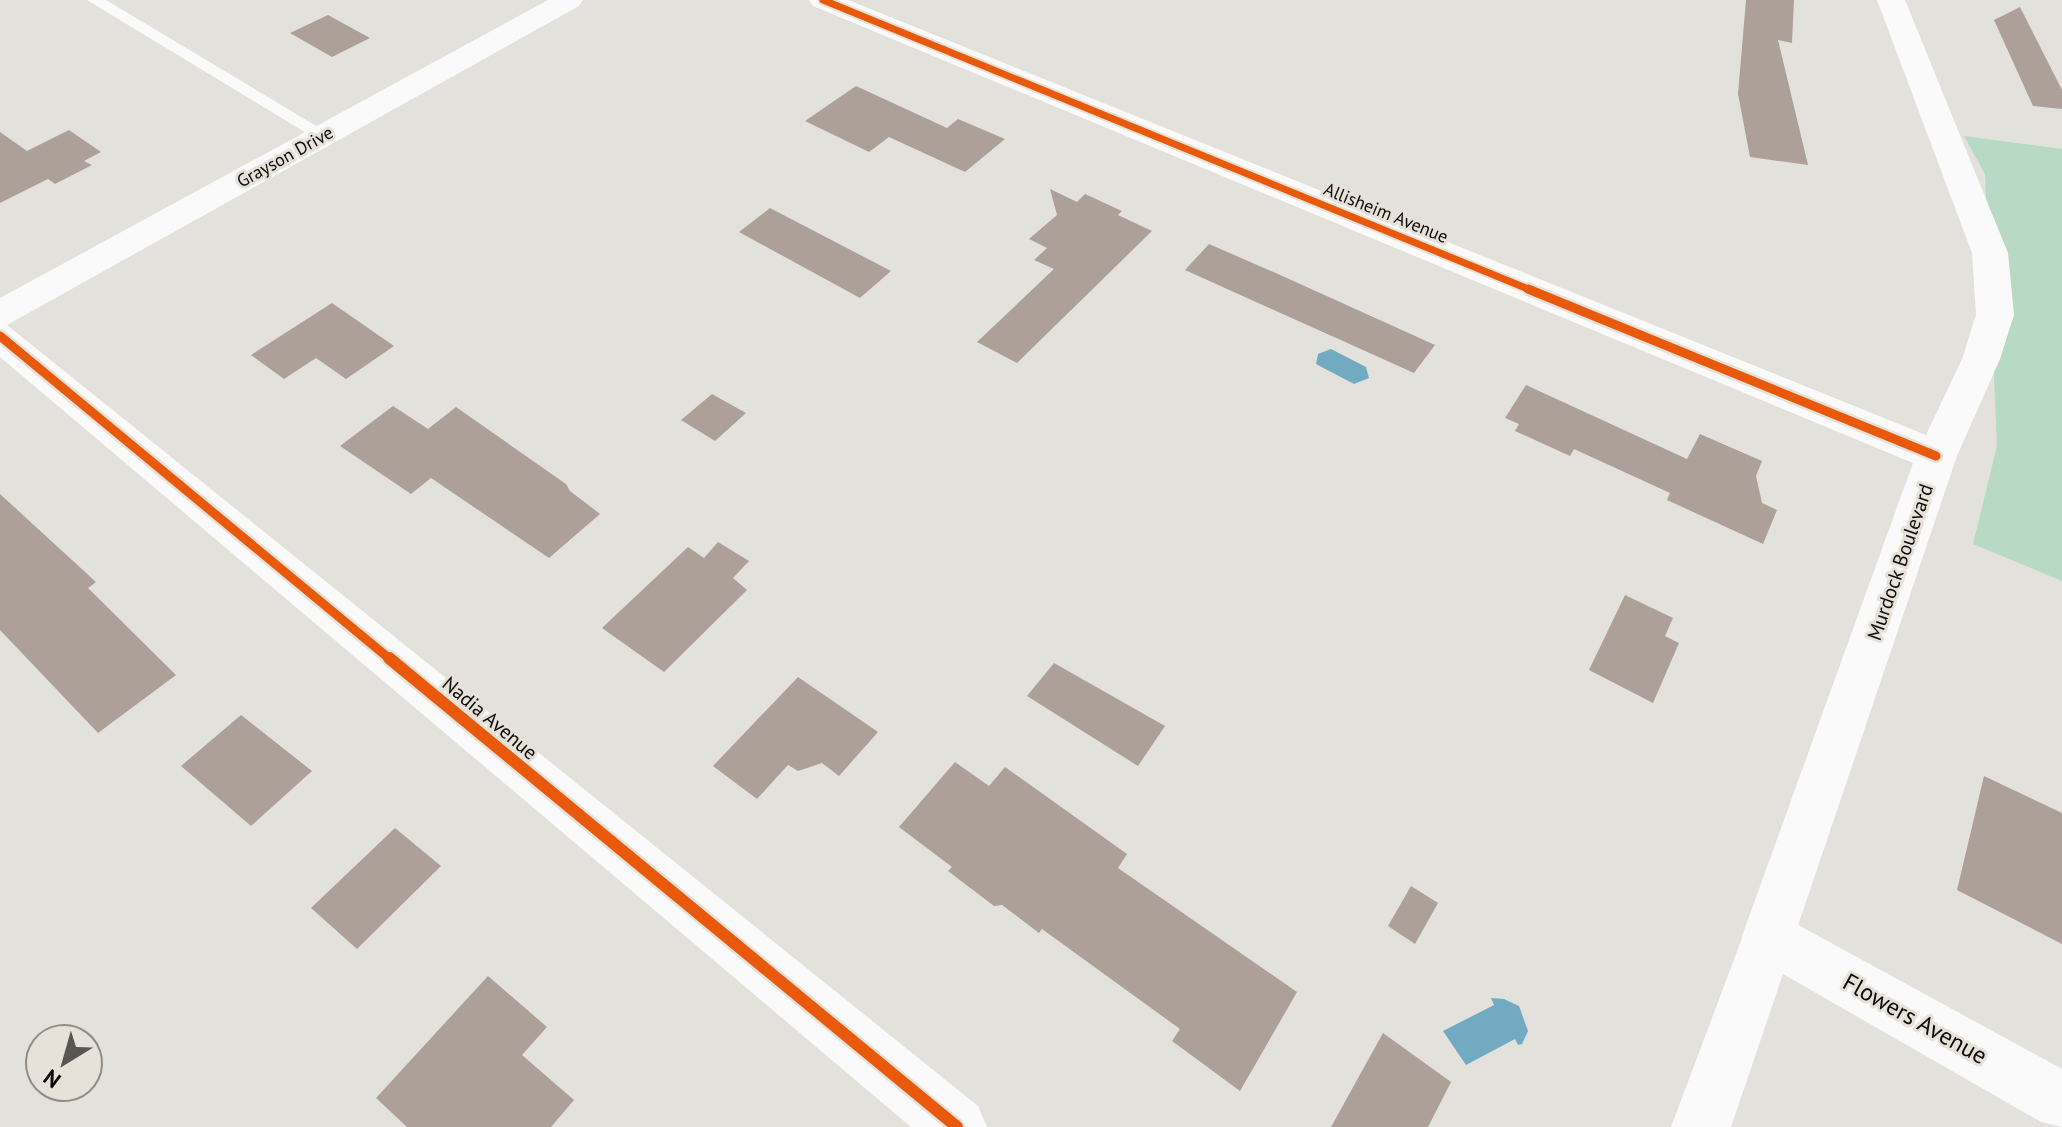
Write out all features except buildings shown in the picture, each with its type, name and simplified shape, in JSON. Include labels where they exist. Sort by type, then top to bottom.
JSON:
[{"type":"street","name":"Grayson Drive","points":[[0,314],[569,0]]},
{"type":"street","name":"Allisheim Avenue","points":[[823,0],[1936,456]]},
{"type":"street","name":"Murdock Boulevard","points":[[1701,1127],[1936,456],[1981,359],[1995,315],[1990,253],[1891,0]]},
{"type":"street","name":"Nadia Avenue","points":[[0,336],[957,1127]]},
{"type":"street","name":"Flowers Avenue","points":[[1769,936],[2062,1101]]},
{"type":"lane","points":[[95,0],[324,136]]},
{"type":"green space","points":[[1964,136],[2062,149],[2062,581],[1973,544],[1997,446],[1985,174]]},
{"type":"water","points":[[1331,349],[1366,367],[1369,378],[1354,384],[1316,364],[1318,354]]},
{"type":"water","points":[[1491,998],[1504,999],[1519,1006],[1528,1031],[1522,1044],[1518,1045],[1515,1039],[1466,1065],[1443,1031],[1494,1005]]},
{"type":"cycle path","points":[[823,0],[1936,456]]},
{"type":"cycle path","points":[[0,336],[957,1127]]}]
